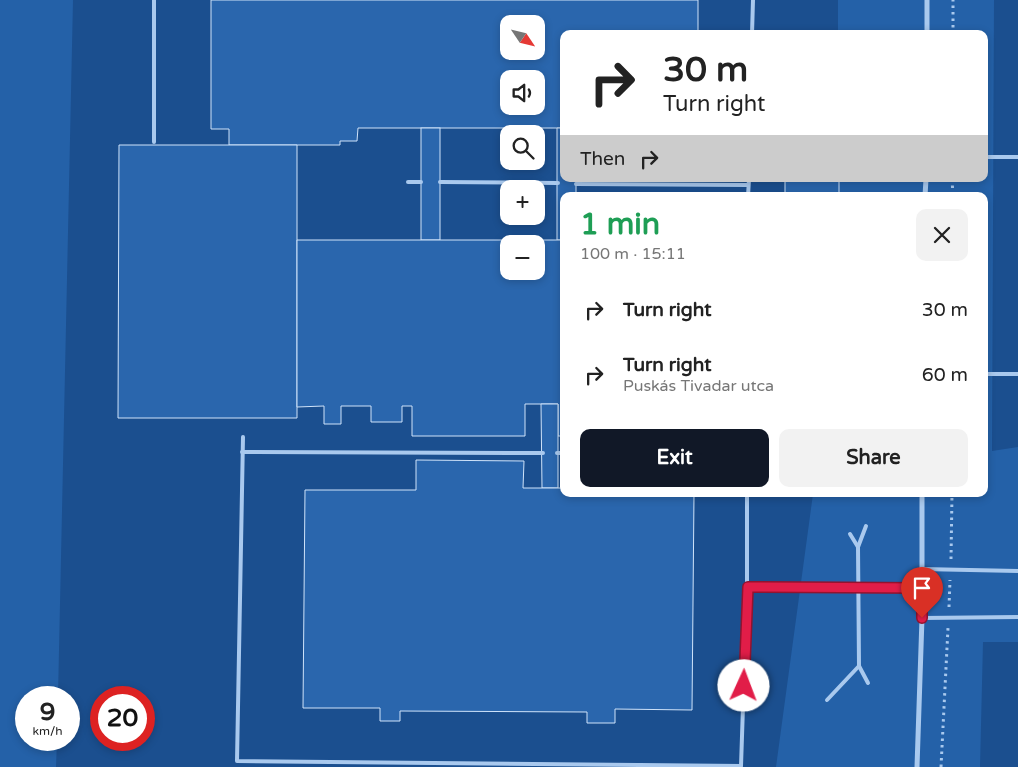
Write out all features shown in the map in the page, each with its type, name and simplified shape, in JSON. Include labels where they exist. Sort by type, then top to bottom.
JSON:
[{"type":"street","points":[[927,30],[928,0]]},
{"type":"street","points":[[917,767],[922,618],[922,497]]},
{"type":"lane","points":[[154,0],[154,142]]},
{"type":"lane","points":[[752,30],[753,0]]},
{"type":"lane","points":[[988,157],[1018,157]]},
{"type":"lane","points":[[408,182],[421,182]]},
{"type":"lane","points":[[440,182],[558,183]]},
{"type":"lane","points":[[576,184],[748,185],[748,192]]},
{"type":"lane","points":[[988,374],[1018,374]]},
{"type":"lane","points":[[242,437],[237,761],[741,766],[748,587],[747,497]]},
{"type":"lane","points":[[242,452],[543,453]]},
{"type":"lane","points":[[866,526],[858,547],[858,588],[859,666],[868,683]]},
{"type":"lane","points":[[850,534],[858,547]]},
{"type":"lane","points":[[921,569],[1018,571]]},
{"type":"lane","points":[[748,587],[922,588]]},
{"type":"lane","points":[[922,618],[1018,617]]},
{"type":"lane","points":[[827,700],[859,666]]},
{"type":"path","points":[[953,0],[953,30]]},
{"type":"shaded area","points":[[0,0],[73,0],[58,686],[15,686],[15,751],[57,751],[56,767],[0,767]]},
{"type":"shaded area","points":[[838,0],[994,0],[992,451],[1018,447],[1018,642],[983,642],[980,767],[776,767],[813,497],[988,497],[988,192],[838,192],[838,182],[988,182],[988,30],[838,30]]},
{"type":"building","points":[[211,0],[698,0],[698,30],[560,30],[560,128],[545,128],[545,125],[500,125],[500,128],[358,128],[357,141],[340,141],[340,145],[229,145],[229,129],[211,129]]},
{"type":"building","points":[[421,128],[440,128],[440,240],[421,240]]},
{"type":"building","points":[[557,128],[560,128],[560,182],[576,182],[576,192],[560,192],[560,240],[557,240]]},
{"type":"building","points":[[119,145],[297,145],[297,418],[118,418]]},
{"type":"building","points":[[785,182],[839,182],[839,192],[785,192]]},
{"type":"building","points":[[297,240],[500,240],[500,280],[545,280],[545,240],[560,240],[560,436],[558,436],[558,404],[525,404],[525,436],[412,436],[412,406],[402,406],[402,422],[371,422],[371,406],[341,406],[341,424],[324,424],[324,406],[297,407]]},
{"type":"building","points":[[541,404],[558,404],[558,488],[542,488]]},
{"type":"building","points":[[416,460],[524,461],[523,488],[560,488],[560,497],[694,497],[692,710],[615,709],[615,723],[587,723],[587,712],[400,711],[400,721],[380,721],[380,708],[303,708],[305,490],[416,490]]},
{"type":"route","points":[[744,686],[748,587],[922,588],[922,618]]}]
